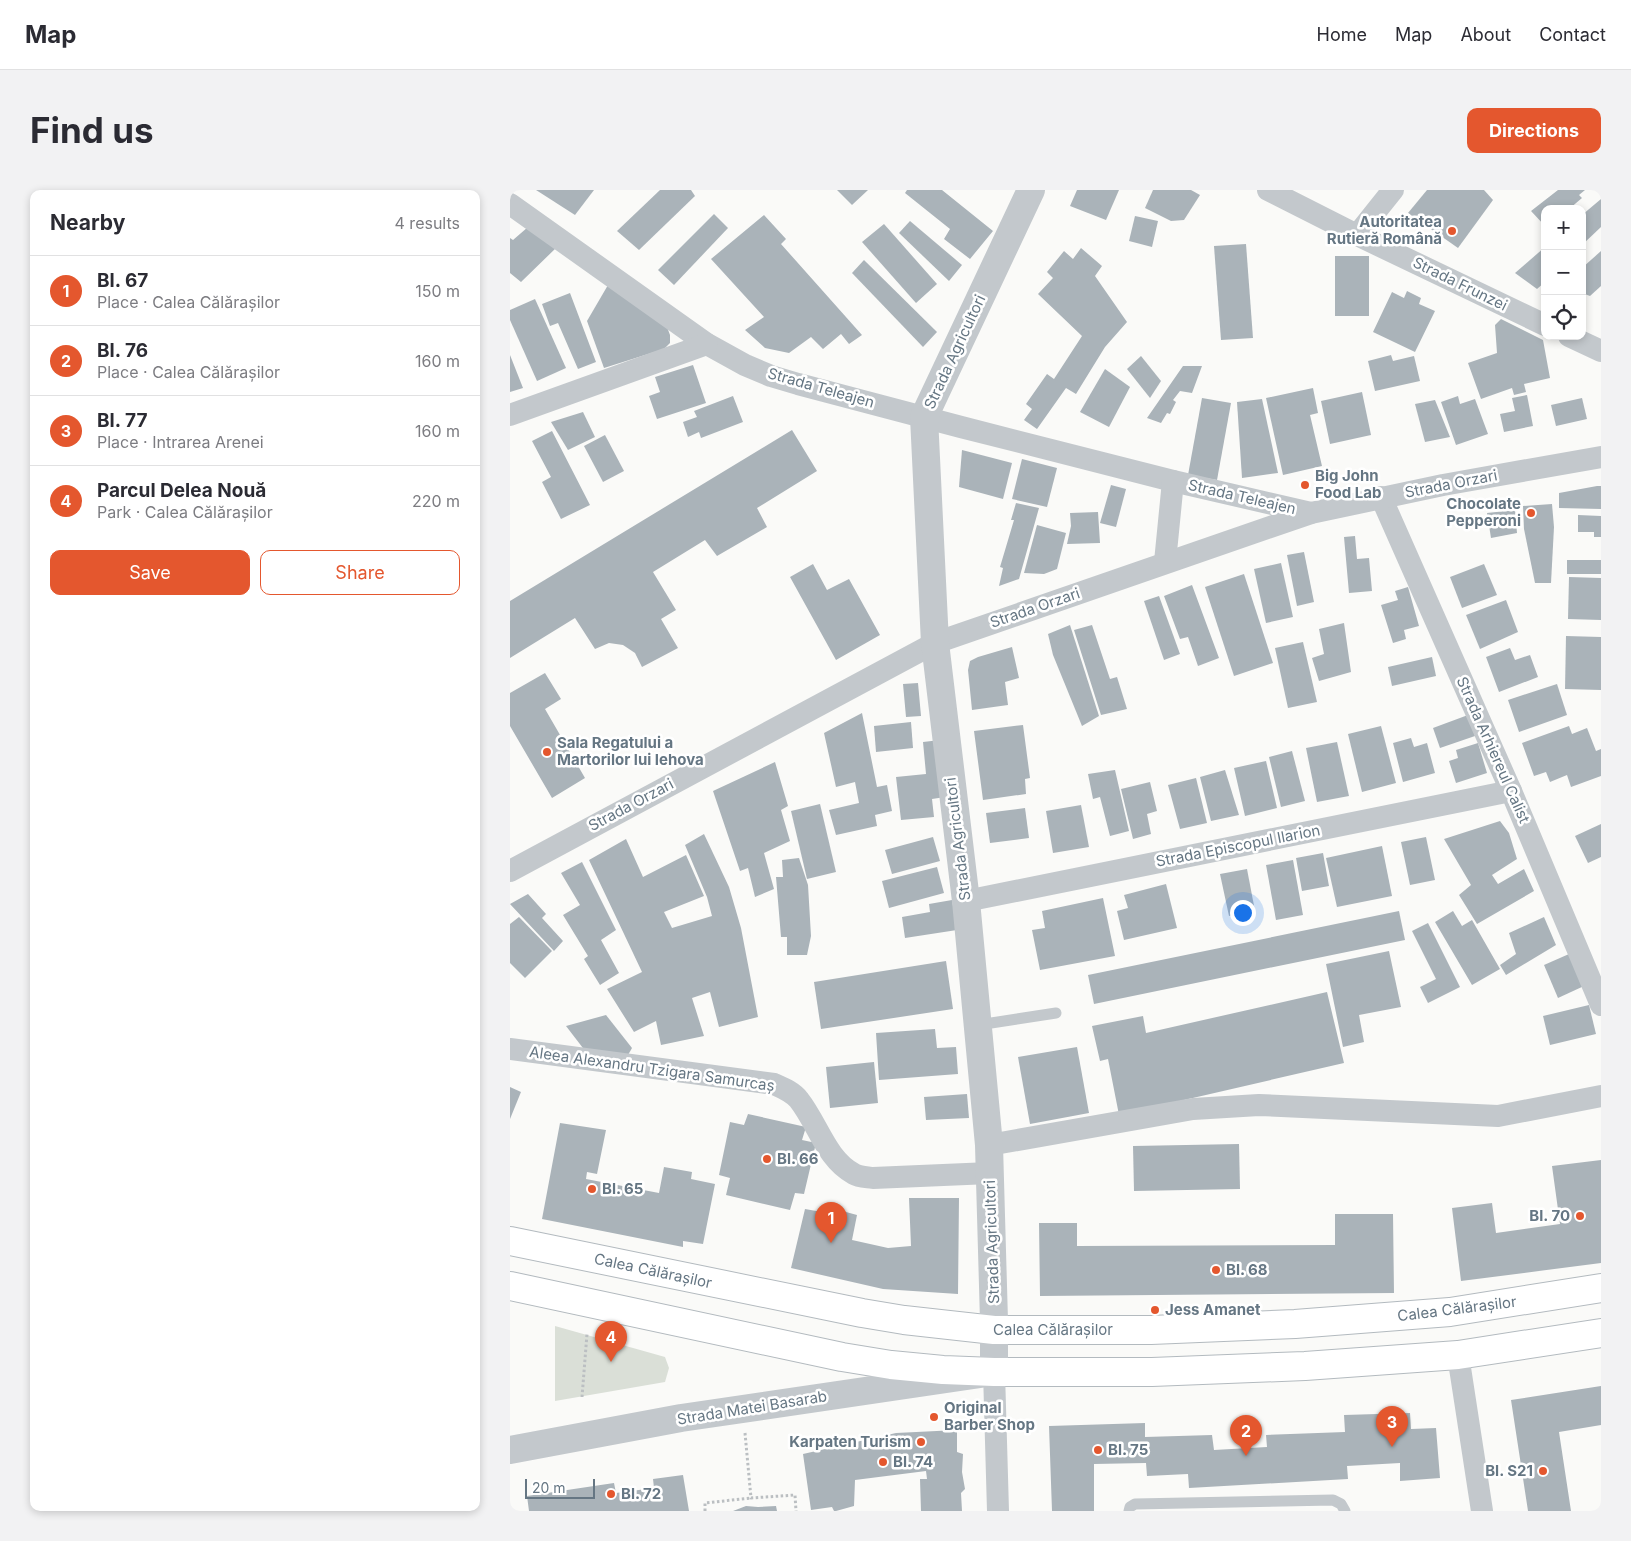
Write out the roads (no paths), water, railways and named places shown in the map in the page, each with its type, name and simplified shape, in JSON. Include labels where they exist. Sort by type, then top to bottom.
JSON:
[{"type":"main road","name":"Calea Călărașilor","points":[[510,1241],[862,1313],[904,1320],[994,1330],[1151,1330],[1305,1323],[1450,1312],[1601,1288]]},
{"type":"main road","points":[[510,1286],[891,1366],[994,1372],[1152,1372],[1305,1366],[1458,1355],[1601,1333]]},
{"type":"street","name":"Strada Agricultori","points":[[998,1511],[989,1145],[966,901],[935,643],[924,417],[1032,190]]},
{"type":"street","name":"Strada Frunzei","points":[[1268,190],[1357,235],[1541,322]]},
{"type":"street","points":[[1357,235],[1393,190]]},
{"type":"street","name":"Strada Teleajen","points":[[510,204],[707,344],[745,365],[771,376],[1173,481],[1311,513]]},
{"type":"street","points":[[1578,340],[1601,351]]},
{"type":"street","points":[[510,415],[707,344]]},
{"type":"street","name":"Strada Orzari","points":[[510,870],[935,643],[1311,513],[1462,481],[1601,457]]},
{"type":"street","name":"Strada Teleajen","points":[[1165,562],[1173,481]]},
{"type":"street","name":"Strada Arhiereul Calist","points":[[1381,497],[1511,791],[1601,1005]]},
{"type":"street","name":"Strada Episcopul Ilarion","points":[[966,901],[1511,791]]},
{"type":"street","name":"Aleea Alexandru Tzigara Samurcaș","points":[[510,1049],[774,1084],[787,1090],[799,1099],[834,1156],[844,1167],[856,1175],[873,1178],[990,1173]]},
{"type":"street","points":[[989,1145],[1193,1109],[1260,1105],[1498,1116],[1601,1096]]},
{"type":"street","points":[[1458,1355],[1482,1511]]},
{"type":"street","name":"Strada Matei Basarab","points":[[510,1450],[681,1418],[994,1372]]},
{"type":"lane","points":[[978,1025],[1056,1013]]},
{"type":"lane","points":[[1129,1511],[1130,1507],[1135,1504],[1333,1500],[1341,1504],[1344,1511]]},
{"type":"place","name":"Autoritatea Rutieră Română","points":[[1452,231]]},
{"type":"place","name":"Big John Food Lab","points":[[1305,485]]},
{"type":"place","name":"Chocolate Pepperoni","points":[[1531,513]]},
{"type":"place","name":"Sala Regatului a Martorilor lui Iehova","points":[[547,752]]},
{"type":"place","name":"Bl. 66","points":[[767,1159]]},
{"type":"place","name":"Bl. 65","points":[[592,1189]]},
{"type":"place","name":"Bl. 70","points":[[1580,1216]]},
{"type":"place","name":"Bl. 67","points":[[831,1243]]},
{"type":"place","name":"Bl. 68","points":[[1216,1270]]},
{"type":"place","name":"Jess Amanet","points":[[1155,1310]]},
{"type":"place","name":"Parcul Delea Nouă","points":[[611,1362]]},
{"type":"place","name":"Original Barber Shop","points":[[934,1417]]},
{"type":"place","name":"Karpaten Turism","points":[[921,1442]]},
{"type":"place","name":"Bl. 77","points":[[1392,1447]]},
{"type":"place","name":"Bl. 75","points":[[1098,1450]]},
{"type":"place","name":"Bl. 76","points":[[1246,1456]]},
{"type":"place","name":"Bl. 74","points":[[883,1462]]},
{"type":"place","name":"Bl. S21","points":[[1543,1471]]},
{"type":"place","name":"Bl. 72","points":[[611,1494]]}]
